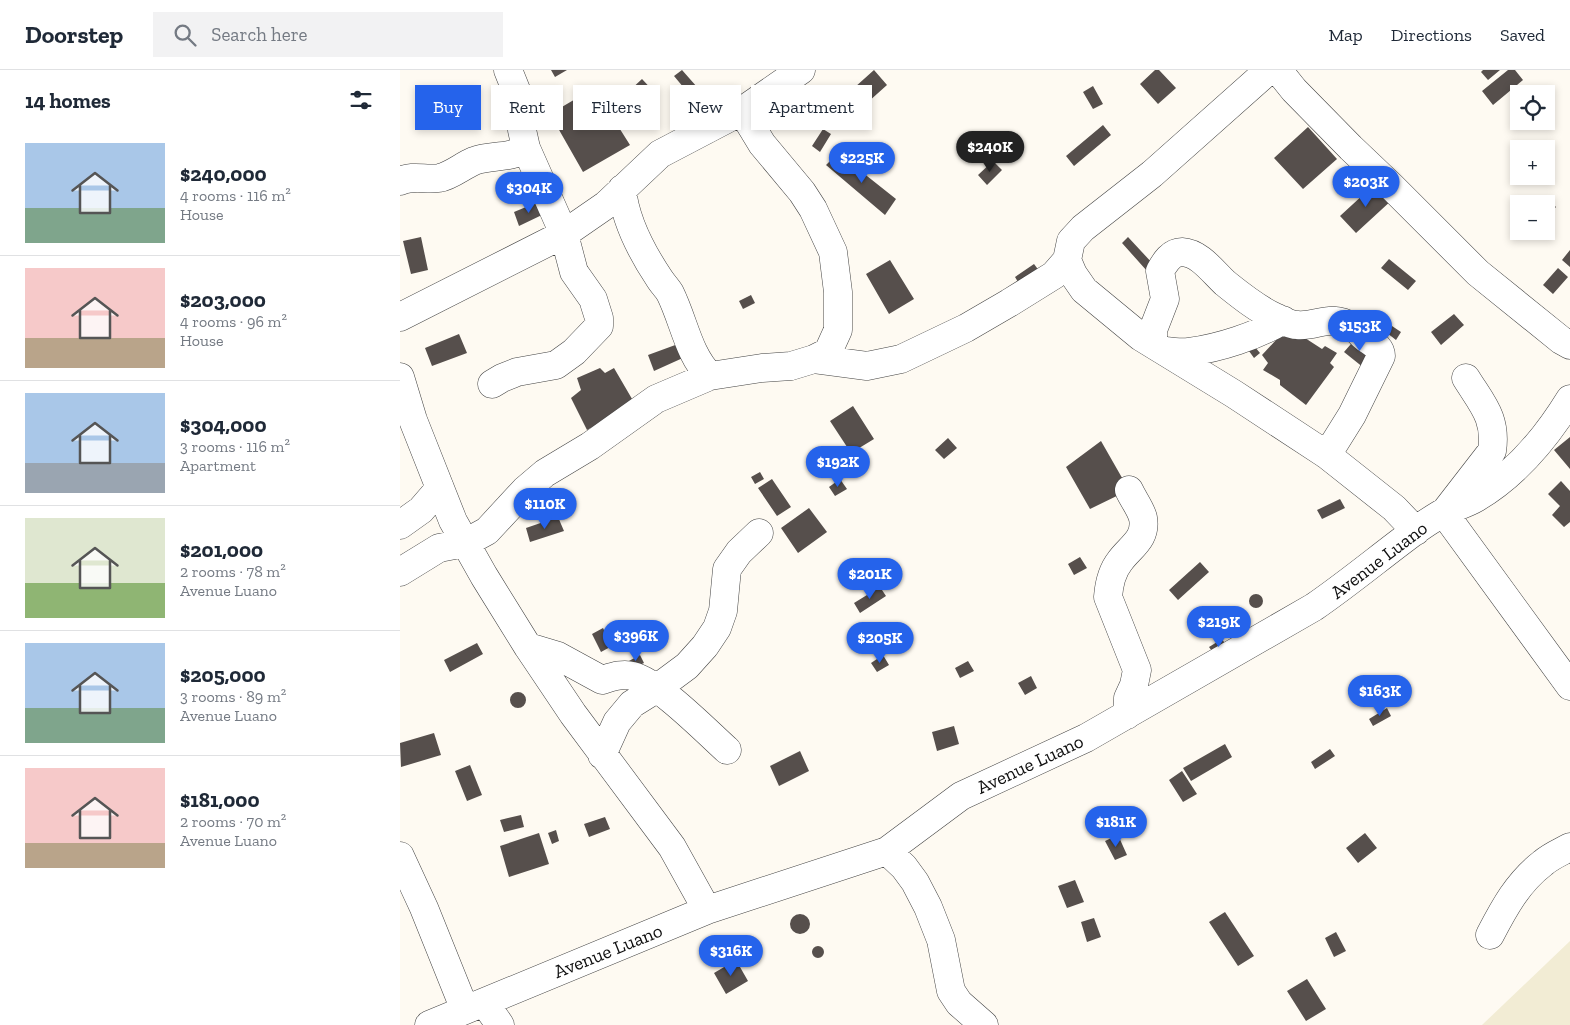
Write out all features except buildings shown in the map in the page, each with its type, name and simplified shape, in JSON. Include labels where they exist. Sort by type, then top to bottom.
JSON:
[{"type":"street","points":[[492,384],[517,372],[556,365],[574,352],[599,326],[596,306],[587,288],[574,272],[564,234],[526,148],[518,95],[508,70]]},
{"type":"street","points":[[400,317],[564,234],[606,205],[660,154],[742,111],[801,70]]},
{"type":"street","points":[[814,359],[867,366],[900,359],[966,328],[1054,275],[1066,260],[1071,241],[1083,228],[1152,174],[1269,70]]},
{"type":"street","points":[[1278,70],[1294,90],[1345,142],[1478,273],[1561,340],[1570,345]]},
{"type":"street","points":[[400,572],[439,548],[465,543],[487,531],[525,490],[545,473],[590,446],[656,399],[710,376],[762,368],[791,366],[814,359],[828,352],[838,330],[838,292],[834,252],[813,209],[802,192],[762,144],[742,111]]},
{"type":"street","points":[[400,180],[416,177],[438,178],[448,175],[475,160],[506,157],[519,153],[526,148]]},
{"type":"street","points":[[622,189],[627,218],[644,252],[670,292],[697,361],[710,376]]},
{"type":"street","points":[[1159,348],[1154,330],[1165,299],[1160,271],[1169,257],[1175,253],[1182,252],[1192,255],[1246,299],[1282,320],[1296,325],[1331,320],[1354,327],[1381,351],[1379,363],[1371,375],[1352,415],[1327,455]]},
{"type":"street","points":[[524,254],[574,272]]},
{"type":"street","points":[[1066,260],[1084,290],[1141,337],[1234,394],[1327,455],[1394,508],[1416,531]]},
{"type":"street","points":[[1159,348],[1188,352],[1260,332],[1282,320]]},
{"type":"street","points":[[400,377],[413,420],[440,488],[454,521],[484,576],[567,706],[672,847],[707,910]]},
{"type":"street","points":[[1466,378],[1490,417],[1494,432],[1493,446],[1489,456],[1444,512],[1570,686]]},
{"type":"street","name":"Avenue Luano","points":[[429,1025],[707,910],[887,851],[961,796],[1086,738],[1314,607],[1444,512],[1474,499],[1501,482],[1555,423],[1570,399]]},
{"type":"street","points":[[400,526],[421,510],[440,488]]},
{"type":"street","points":[[1127,715],[1128,698],[1134,685],[1137,670],[1108,597],[1109,587],[1116,568],[1141,538],[1143,518],[1129,490]]},
{"type":"street","points":[[602,755],[617,722],[632,704],[687,666],[705,646],[717,628],[723,611],[727,569],[739,552],[759,533]]},
{"type":"street","points":[[528,647],[558,656],[602,680],[624,674],[644,680],[672,701],[728,750]]},
{"type":"street","points":[[1490,935],[1506,904],[1520,885],[1543,862],[1570,847]]},
{"type":"street","points":[[887,851],[910,874],[928,907],[942,940],[951,991],[959,1003],[984,1025]]},
{"type":"street","points":[[400,856],[424,908],[475,1006],[500,1025]]},
{"type":"shaded area","points":[[1570,941],[1570,1025],[1482,1025]]}]
